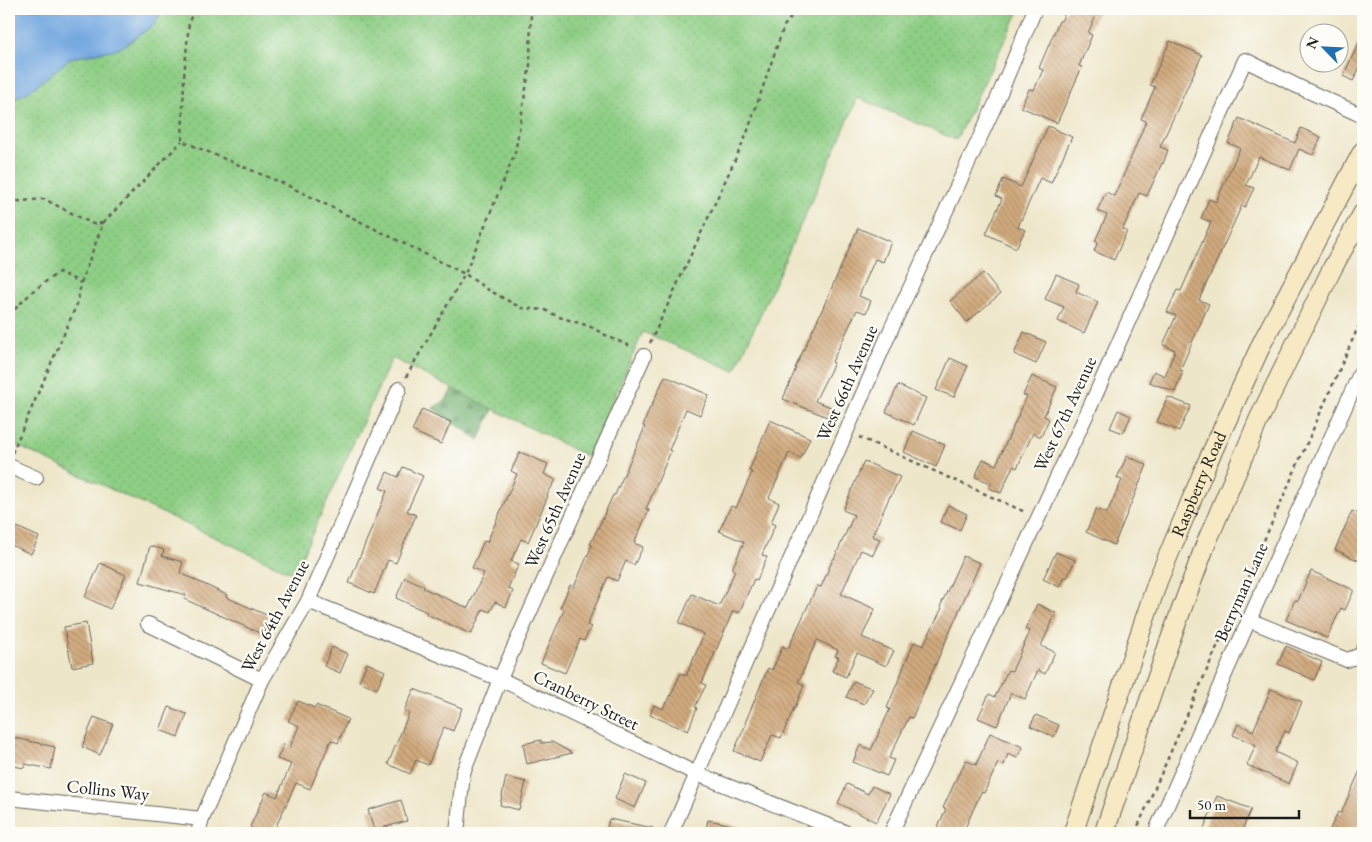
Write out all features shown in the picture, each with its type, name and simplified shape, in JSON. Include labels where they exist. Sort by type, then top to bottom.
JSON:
[{"type":"main road","name":"Raspberry Road","points":[[1073,833],[1158,580],[1207,463],[1263,341],[1363,151]]},
{"type":"main road","name":"Raspberry Road","points":[[1104,833],[1168,643],[1205,546],[1259,418],[1333,268],[1363,213]]},
{"type":"street","name":"West 66th Avenue","points":[[671,833],[892,327],[995,105],[1035,9]]},
{"type":"street","name":"West 67th Avenue","points":[[891,833],[1090,407],[1244,60],[1363,116]]},
{"type":"street","name":"West 65th Avenue","points":[[457,833],[463,773],[500,679],[644,356]]},
{"type":"street","name":"Berryman Lane","points":[[1155,833],[1363,367]]},
{"type":"street","name":"West 64th Avenue","points":[[198,833],[202,819],[262,680],[308,601],[399,389]]},
{"type":"street","points":[[9,466],[36,478]]},
{"type":"street","name":"Cranberry Street","points":[[308,601],[500,679],[697,774],[847,833]]},
{"type":"street","points":[[1249,620],[1347,660],[1361,655],[1363,650]]},
{"type":"street","points":[[148,624],[262,680]]},
{"type":"street","name":"Collins Way","points":[[9,798],[202,819]]},
{"type":"path","points":[[9,461],[77,304],[81,283],[103,223],[182,141],[184,78],[189,22],[194,9]]},
{"type":"path","points":[[399,389],[465,274],[515,153],[530,65],[531,9]]},
{"type":"path","points":[[182,141],[289,186],[465,274],[487,289],[522,308],[545,310],[559,317],[589,326],[639,350],[644,356],[746,136],[784,26],[797,9]]},
{"type":"path","points":[[9,202],[44,199],[92,224],[103,223]]},
{"type":"path","points":[[9,314],[34,291],[59,272],[81,283]]},
{"type":"path","points":[[1135,833],[1363,316]]},
{"type":"path","points":[[847,432],[1038,518]]},
{"type":"green space","points":[[9,9],[1020,9],[956,140],[858,98],[735,371],[643,332],[588,457],[392,358],[294,574],[9,442]]},
{"type":"green space","points":[[531,326],[479,440],[433,408],[446,400],[471,357]]},
{"type":"water","points":[[9,9],[162,9],[155,24],[121,48],[71,58],[27,93],[9,101]]},
{"type":"building","points":[[1067,9],[1099,9],[1088,33],[1092,35],[1079,66],[1082,67],[1057,123],[1021,107],[1029,89],[1034,90],[1043,70],[1039,68],[1059,21],[1061,21]]},
{"type":"building","points":[[1363,34],[1363,61],[1353,81],[1343,76],[1345,72],[1350,72],[1350,61]]},
{"type":"building","points":[[1170,41],[1202,55],[1160,147],[1168,150],[1163,164],[1147,196],[1139,193],[1123,229],[1127,231],[1114,260],[1094,251],[1098,242],[1095,241],[1107,215],[1097,211],[1106,192],[1114,196],[1128,165],[1146,121],[1141,119],[1155,87],[1150,85]]},
{"type":"building","points":[[1239,118],[1295,143],[1301,128],[1321,137],[1313,155],[1299,149],[1290,170],[1259,157],[1246,185],[1254,188],[1245,207],[1242,205],[1199,300],[1209,304],[1180,370],[1183,371],[1175,392],[1149,382],[1154,371],[1165,376],[1175,350],[1163,345],[1176,316],[1167,312],[1177,290],[1181,291],[1211,222],[1201,218],[1209,199],[1216,202],[1240,148],[1228,143]]},
{"type":"building","points":[[1048,126],[1072,137],[1051,183],[1040,178],[1018,227],[1025,230],[1016,248],[986,234],[1002,199],[996,196],[1003,179],[1021,187]]},
{"type":"building","points":[[858,228],[891,242],[883,262],[875,259],[859,296],[871,301],[866,313],[857,310],[815,401],[836,409],[832,419],[783,399]]},
{"type":"building","points":[[983,273],[1000,294],[967,322],[950,301]]},
{"type":"building","points":[[1056,274],[1079,284],[1076,292],[1098,302],[1084,333],[1058,321],[1064,307],[1045,299]]},
{"type":"building","points":[[1024,332],[1046,342],[1036,364],[1014,354]]},
{"type":"building","points":[[950,358],[968,366],[954,397],[936,390]]},
{"type":"building","points":[[665,376],[709,395],[700,415],[686,409],[669,450],[671,451],[646,509],[649,510],[634,543],[643,547],[634,565],[626,561],[617,581],[608,577],[587,625],[591,627],[584,641],[580,639],[565,673],[541,663],[564,610],[560,608],[570,585],[574,587],[592,545],[590,544],[613,495],[615,495],[645,427],[643,426],[650,407]]},
{"type":"building","points":[[1032,376],[1057,387],[1044,416],[1049,419],[1041,437],[1033,433],[1017,468],[1013,466],[1001,493],[989,488],[991,483],[975,477],[983,459],[996,465],[1027,396],[1023,395]]},
{"type":"building","points":[[898,385],[926,398],[914,425],[886,412]]},
{"type":"building","points":[[1168,397],[1191,406],[1179,431],[1157,422]]},
{"type":"building","points":[[422,409],[451,422],[441,444],[412,431]]},
{"type":"building","points":[[1118,410],[1131,416],[1123,433],[1110,428]]},
{"type":"building","points":[[770,420],[810,438],[801,458],[789,453],[769,498],[779,503],[771,523],[775,525],[762,555],[767,557],[757,580],[754,579],[739,613],[733,611],[702,683],[706,685],[695,707],[697,708],[688,731],[650,715],[654,705],[663,709],[681,673],[686,676],[704,634],[679,623],[692,594],[719,606],[735,571],[732,569],[744,542],[719,531],[731,506],[736,508],[752,472],[749,471]]},
{"type":"building","points":[[913,431],[945,445],[936,467],[904,452]]},
{"type":"building","points":[[520,452],[548,464],[544,474],[556,480],[547,495],[528,542],[521,539],[511,561],[519,564],[508,588],[513,591],[506,607],[495,602],[490,612],[483,609],[471,634],[396,598],[405,577],[424,586],[423,588],[468,608],[484,573],[472,568],[484,541],[487,542],[517,474],[511,471]]},
{"type":"building","points":[[1127,456],[1147,465],[1114,545],[1086,532],[1096,509],[1107,513],[1122,480],[1117,478]]},
{"type":"building","points":[[864,461],[900,477],[872,536],[880,539],[873,555],[861,550],[841,594],[875,609],[862,637],[894,651],[886,666],[857,653],[846,677],[832,671],[839,657],[835,656],[838,650],[817,640],[798,682],[804,685],[781,738],[772,735],[760,762],[734,751],[768,668],[772,670],[783,646],[788,649],[817,586],[821,587],[854,515],[843,510]]},
{"type":"building","points":[[403,467],[423,476],[407,511],[416,515],[396,563],[388,560],[374,594],[349,583],[387,491],[380,488],[387,472],[398,477]]},
{"type":"building","points":[[948,505],[967,514],[960,530],[940,522]]},
{"type":"building","points":[[1352,511],[1363,516],[1363,553],[1360,561],[1335,550]]},
{"type":"building","points":[[17,527],[39,537],[31,554],[9,544]]},
{"type":"building","points":[[150,546],[164,550],[162,556],[183,562],[180,573],[227,595],[226,597],[271,617],[264,635],[184,599],[186,595],[140,582]]},
{"type":"building","points":[[1056,552],[1075,560],[1067,578],[1064,577],[1059,587],[1043,579]]},
{"type":"building","points":[[963,556],[980,563],[912,718],[909,717],[889,758],[894,760],[887,776],[853,762],[860,745],[871,750],[890,709],[887,708],[914,642],[923,646],[942,608],[940,607]]},
{"type":"building","points":[[100,563],[126,575],[110,609],[85,597]]},
{"type":"building","points":[[1311,571],[1354,590],[1345,610],[1341,608],[1327,638],[1286,620],[1295,600],[1298,601]]},
{"type":"building","points":[[1037,604],[1056,613],[1041,646],[1055,652],[1045,674],[1038,670],[1025,699],[1011,693],[997,726],[978,718],[989,694],[995,697],[1008,670],[1012,671],[1030,631],[1025,629]]},
{"type":"building","points":[[86,623],[93,663],[72,667],[64,627]]},
{"type":"building","points":[[1286,646],[1322,662],[1314,680],[1278,664]]},
{"type":"building","points":[[332,647],[348,654],[340,673],[324,666]]},
{"type":"building","points":[[367,663],[385,671],[377,689],[359,681]]},
{"type":"building","points":[[854,681],[873,689],[864,704],[846,697]]},
{"type":"building","points":[[414,689],[462,708],[453,731],[444,727],[428,765],[416,760],[410,774],[388,764],[409,713],[404,711]]},
{"type":"building","points":[[1271,689],[1302,702],[1289,733],[1285,731],[1275,752],[1298,763],[1289,784],[1247,765],[1256,745],[1233,735],[1238,724],[1253,731]]},
{"type":"building","points":[[298,701],[315,708],[316,705],[348,719],[338,743],[331,740],[310,789],[296,783],[273,833],[264,833],[250,827],[266,792],[277,797],[291,764],[277,759],[284,744],[290,747],[299,726],[288,721]]},
{"type":"building","points":[[169,707],[187,714],[178,737],[160,730]]},
{"type":"building","points":[[1036,715],[1059,725],[1054,737],[1030,726]]},
{"type":"building","points":[[94,717],[113,724],[100,755],[82,747]]},
{"type":"building","points":[[990,733],[1023,747],[1017,758],[1008,754],[1004,765],[998,763],[984,793],[981,792],[963,833],[935,833],[946,809],[943,808],[966,760],[976,765]]},
{"type":"building","points":[[11,737],[55,747],[51,769],[25,764],[24,768],[9,765]]},
{"type":"building","points":[[541,740],[541,743],[552,742],[572,753],[527,764],[523,744]]},
{"type":"building","points":[[1363,764],[1363,833],[1328,833],[1338,812],[1341,813]]},
{"type":"building","points":[[625,774],[646,783],[635,808],[615,799]]},
{"type":"building","points":[[506,777],[526,782],[519,810],[500,805]]},
{"type":"building","points":[[847,784],[868,794],[872,786],[890,794],[876,822],[838,803]]},
{"type":"building","points":[[1217,796],[1251,809],[1241,833],[1202,833]]},
{"type":"building","points":[[401,800],[407,821],[374,830],[368,810]]},
{"type":"building","points":[[609,819],[653,828],[653,833],[606,833]]},
{"type":"building","points":[[708,820],[747,828],[746,833],[705,833]]}]
